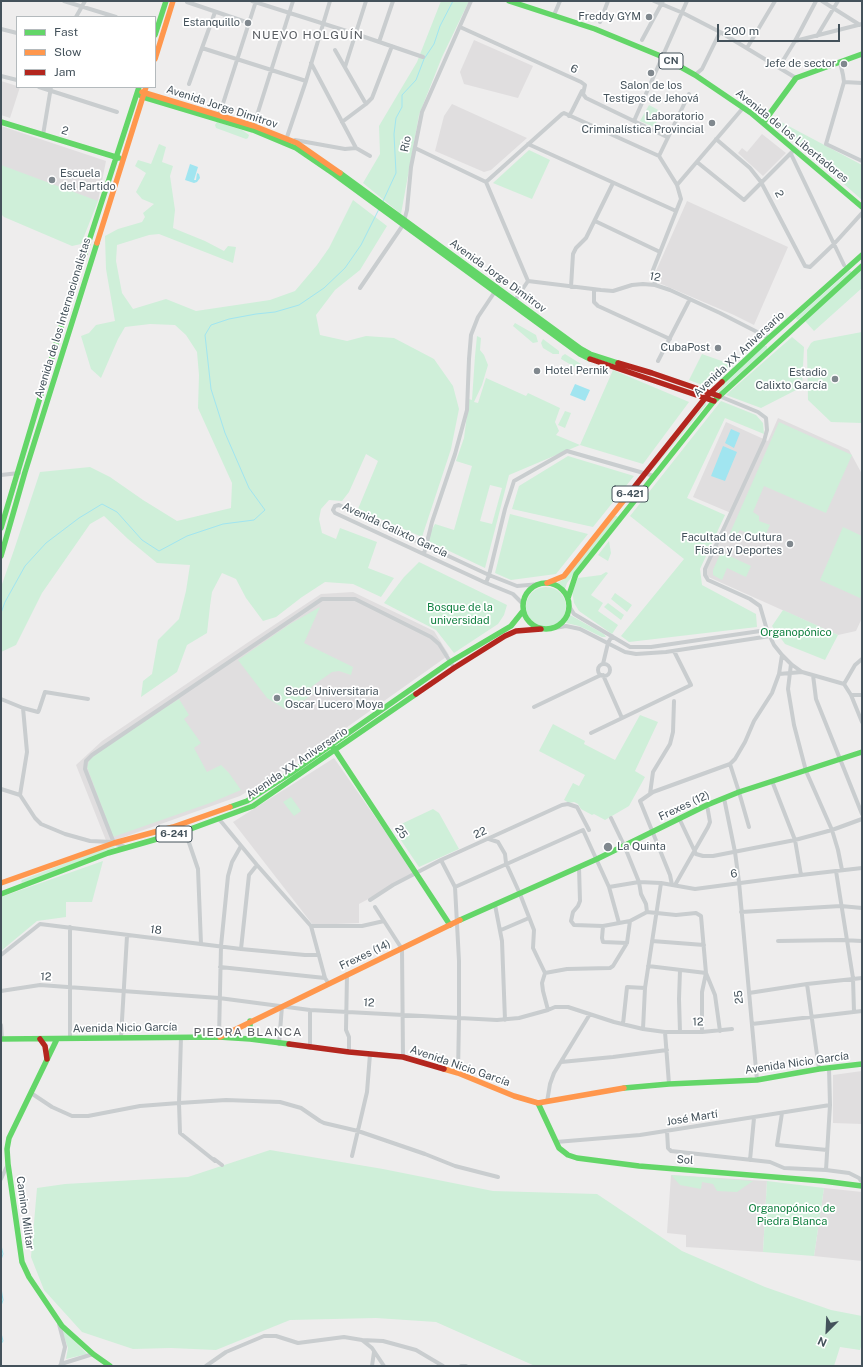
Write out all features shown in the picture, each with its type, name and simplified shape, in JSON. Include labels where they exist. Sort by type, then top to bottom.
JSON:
[{"type":"main road","points":[[156,31],[166,1]]},
{"type":"main road","points":[[156,56],[173,1]]},
{"type":"main road","name":"Avenida de los Libertadores","points":[[509,1],[595,29],[663,57],[695,75],[762,123],[792,152],[862,207]]},
{"type":"main road","points":[[762,123],[796,78],[862,54]]},
{"type":"main road","name":"Avenida Jorge Dimitrov","points":[[138,89],[253,128],[305,148],[384,209],[587,358],[708,395],[719,396]]},
{"type":"main road","name":"Avenida de los Internacionalistas","points":[[1,528],[62,324],[138,89]]},
{"type":"main road","name":"Avenida de los Internacionalistas","points":[[1,556],[25,472],[145,92]]},
{"type":"main road","name":"2","points":[[1,122],[123,160]]},
{"type":"main road","name":"Avenida XX Aniversario","points":[[522,603],[530,588],[564,576],[708,395],[862,255]]},
{"type":"main road","name":"Avenida XX Aniversario","points":[[569,606],[568,598],[576,574],[714,400],[862,266]]},
{"type":"main road","name":"Avenida Jorge Dimitrov","points":[[708,395],[714,400]]},
{"type":"main road","points":[[547,583],[556,585],[563,590],[568,598]]},
{"type":"main road","points":[[522,603],[526,619],[533,626],[541,629]]},
{"type":"main road","points":[[555,628],[566,619],[569,606]]},
{"type":"main road","name":"Avenida XX Aniversario","points":[[1,894],[125,847],[185,831],[253,806],[450,662],[511,626],[523,610]]},
{"type":"main road","name":"Avenida XX Aniversario","points":[[1,883],[114,843],[173,827],[247,802],[505,636],[516,632],[541,629],[548,630],[555,628]]},
{"type":"main road","name":"25","points":[[333,747],[450,925]]},
{"type":"main road","name":"Frexes (12)","points":[[520,894],[724,798],[862,752]]},
{"type":"main road","name":"Frexes (14)","points":[[219,1037],[450,925],[520,894]]},
{"type":"main road","points":[[250,1021],[250,1039]]},
{"type":"main road","name":"Avenida Nicio García","points":[[1,1039],[219,1037],[250,1039],[310,1048],[403,1057],[458,1073],[514,1096],[538,1103],[631,1087],[757,1080],[819,1069],[862,1064]]},
{"type":"main road","points":[[40,1039],[45,1046],[47,1053],[46,1060]]},
{"type":"main road","name":"Camino Militar","points":[[57,1039],[9,1138],[7,1149],[22,1262],[29,1277],[58,1320],[93,1354],[110,1366]]},
{"type":"main road","name":"Sol","points":[[538,1103],[560,1148],[568,1155],[577,1158],[594,1161],[823,1181],[862,1186]]},
{"type":"street","points":[[64,1],[112,16]]},
{"type":"street","points":[[76,16],[85,1]]},
{"type":"street","points":[[218,117],[250,23],[255,1],[423,56]]},
{"type":"street","points":[[253,128],[293,1]]},
{"type":"street","points":[[330,1],[312,63],[285,141],[345,150],[356,148]]},
{"type":"street","points":[[346,67],[366,1]]},
{"type":"street","points":[[379,42],[393,1]]},
{"type":"street","name":"Río","points":[[360,288],[404,223],[407,210],[411,167],[422,112],[471,1]]},
{"type":"street","points":[[554,15],[560,1]]},
{"type":"street","points":[[600,22],[608,1]]},
{"type":"street","points":[[654,1],[662,2],[720,32],[796,78]]},
{"type":"street","points":[[634,122],[687,1]]},
{"type":"street","points":[[747,48],[775,1]]},
{"type":"street","points":[[779,67],[795,41],[816,1]]},
{"type":"street","points":[[822,1],[861,25]]},
{"type":"street","points":[[818,36],[838,1]]},
{"type":"street","points":[[188,2],[250,23]]},
{"type":"street","points":[[642,40],[662,2]]},
{"type":"street","points":[[189,84],[215,12]]},
{"type":"street","points":[[795,41],[861,25]]},
{"type":"street","name":"6","points":[[460,27],[581,82],[585,85],[583,94],[586,98],[667,137]]},
{"type":"street","points":[[1,28],[16,33]]},
{"type":"street","points":[[156,31],[164,31]]},
{"type":"street","points":[[695,75],[702,69],[720,32]]},
{"type":"street","points":[[342,122],[374,96],[392,46]]},
{"type":"street","points":[[202,48],[306,80]]},
{"type":"street","points":[[335,50],[366,104]]},
{"type":"street","points":[[840,62],[844,82],[826,144],[862,161]]},
{"type":"street","points":[[312,63],[356,148],[370,156]]},
{"type":"street","points":[[1,76],[16,80]]},
{"type":"street","points":[[844,82],[862,83]]},
{"type":"street","points":[[566,115],[572,111],[585,85]]},
{"type":"street","points":[[43,135],[51,89],[117,112]]},
{"type":"street","points":[[659,156],[689,94]]},
{"type":"street","points":[[677,185],[743,108]]},
{"type":"street","points":[[486,182],[562,114],[659,156],[677,185],[681,199],[653,270],[655,284]]},
{"type":"street","name":"2","points":[[716,139],[750,168],[761,182],[805,266],[810,267],[834,244]]},
{"type":"street","points":[[528,144],[676,212]]},
{"type":"street","points":[[415,148],[486,182],[528,281],[513,303]]},
{"type":"street","points":[[697,162],[744,200],[792,152],[844,265]]},
{"type":"street","points":[[571,287],[573,254],[576,248],[586,238],[613,183]]},
{"type":"street","points":[[834,244],[862,213]]},
{"type":"street","points":[[595,221],[660,252]]},
{"type":"street","name":"12","points":[[528,281],[594,290],[613,291],[632,285],[655,284],[720,313],[769,338]]},
{"type":"street","points":[[424,554],[432,522],[455,454],[467,410],[468,359],[471,335],[478,317],[496,290]]},
{"type":"street","points":[[594,290],[594,302],[598,306],[670,339]]},
{"type":"street","points":[[658,361],[690,299]]},
{"type":"street","points":[[719,396],[758,412],[766,418],[767,430],[764,441],[705,570],[705,575],[708,580],[750,599],[760,606],[767,630],[782,655],[802,672]]},
{"type":"street","points":[[486,583],[505,509],[514,481],[567,451],[654,476]]},
{"type":"street","points":[[1,475],[25,472]]},
{"type":"street","name":"Avenida Calixto García","points":[[522,603],[513,594],[335,513],[333,510],[339,505],[489,575],[517,586],[540,584]]},
{"type":"street","points":[[114,843],[85,768],[86,761],[92,755],[322,599],[356,598],[431,637],[439,644],[454,668]]},
{"type":"street","points":[[569,606],[574,614],[630,647],[640,647],[767,630]]},
{"type":"street","name":"Avenida XX Aniversario","points":[[555,628],[566,626],[580,629],[628,654],[650,654],[770,636]]},
{"type":"street","points":[[612,636],[608,643],[603,664],[598,668],[598,672],[602,675],[622,718]]},
{"type":"street","points":[[591,733],[691,685],[674,650]]},
{"type":"street","points":[[673,885],[640,801],[650,794],[730,764],[735,759],[745,742],[754,721],[772,693],[779,674],[782,655]]},
{"type":"street","points":[[844,684],[855,665],[862,659]]},
{"type":"street","points":[[534,707],[602,675],[608,674],[610,671],[608,666],[603,664]]},
{"type":"street","points":[[791,664],[788,689],[794,725],[806,771],[832,830],[842,870]]},
{"type":"street","points":[[779,674],[802,672],[844,684],[851,695],[862,722]]},
{"type":"street","points":[[813,675],[816,699],[839,760],[862,814]]},
{"type":"street","points":[[1,699],[38,712],[45,692],[88,699]]},
{"type":"street","points":[[851,695],[862,695]]},
{"type":"street","points":[[650,794],[653,772],[672,738],[674,701]]},
{"type":"street","points":[[20,795],[27,752],[23,708]]},
{"type":"street","points":[[730,764],[740,792],[749,827]]},
{"type":"street","points":[[772,781],[795,840],[801,875]]},
{"type":"street","points":[[1,789],[20,795],[35,818],[41,824],[65,834],[90,841],[114,843],[125,847]]},
{"type":"street","name":"25","points":[[724,798],[735,852],[739,882],[757,1080]]},
{"type":"street","name":"22","points":[[370,900],[440,860],[562,805],[568,804],[577,807],[589,830]]},
{"type":"street","points":[[673,885],[695,852],[710,822],[707,806]]},
{"type":"street","points":[[611,818],[639,882],[647,912]]},
{"type":"street","points":[[680,818],[695,852],[703,856],[713,856],[795,840],[832,830],[862,819]]},
{"type":"street","points":[[219,819],[257,866],[311,926],[328,984]]},
{"type":"street","points":[[455,887],[582,830],[609,886],[619,923]]},
{"type":"street","points":[[185,831],[198,869],[201,944]]},
{"type":"street","points":[[489,839],[498,842],[505,854],[506,863],[534,930],[533,948],[545,973],[542,983],[548,1010]]},
{"type":"street","points":[[219,1037],[221,946],[228,876],[232,862],[241,846]]},
{"type":"street","points":[[440,860],[455,887],[459,1019],[458,1073]]},
{"type":"street","points":[[242,949],[249,875],[257,866]]},
{"type":"street","points":[[579,867],[580,901],[573,912],[571,920],[574,925],[603,926],[630,921],[647,912],[676,915],[696,913],[701,916],[706,973],[702,992],[702,1032]]},
{"type":"street","name":"6","points":[[609,886],[639,882],[661,883],[695,889],[739,882],[862,868]]},
{"type":"street","points":[[836,871],[853,978],[854,1012]]},
{"type":"street","points":[[643,1029],[645,988],[661,883]]},
{"type":"street","points":[[495,905],[501,930],[505,1020]]},
{"type":"street","points":[[741,912],[841,906],[862,908]]},
{"type":"street","points":[[375,907],[402,949],[403,1057]]},
{"type":"street","points":[[501,930],[529,918]]},
{"type":"street","points":[[311,926],[362,926],[384,921]]},
{"type":"street","points":[[545,973],[567,969],[610,968],[616,964],[627,943],[630,921]]},
{"type":"street","name":"18","points":[[1,955],[40,924],[127,936],[242,949],[319,955]]},
{"type":"street","points":[[603,926],[603,942],[627,943]]},
{"type":"street","points":[[70,927],[70,1039]]},
{"type":"street","points":[[121,1037],[125,990],[127,936]]},
{"type":"street","points":[[652,941],[704,945]]},
{"type":"street","points":[[778,941],[862,941]]},
{"type":"street","points":[[648,966],[706,973]]},
{"type":"street","points":[[220,967],[325,978]]},
{"type":"street","points":[[680,970],[680,1032]]},
{"type":"street","points":[[706,973],[715,995],[720,1031]]},
{"type":"street","points":[[348,974],[346,1030],[349,1037],[349,1052]]},
{"type":"street","points":[[749,993],[807,984],[862,978]]},
{"type":"street","points":[[807,984],[819,1069]]},
{"type":"street","name":"12","points":[[1,992],[40,985],[125,990],[219,998],[310,1010],[403,1014],[459,1019],[505,1020],[518,1018],[555,1007],[568,1007],[643,1029],[665,1032],[732,1030]]},
{"type":"street","points":[[623,1024],[627,987],[645,988]]},
{"type":"street","points":[[279,1044],[282,1006]]},
{"type":"street","points":[[310,1010],[310,1048]]},
{"type":"street","points":[[752,1024],[862,1011]]},
{"type":"street","points":[[547,1102],[550,1084],[554,1073],[590,1014]]},
{"type":"street","points":[[1,1025],[1,1039]]},
{"type":"street","points":[[665,1032],[669,1084]]},
{"type":"street","points":[[181,1037],[179,1103],[180,1133],[215,1161]]},
{"type":"street","points":[[561,1062],[667,1050]]},
{"type":"street","points":[[352,1156],[367,1092],[370,1054]]},
{"type":"street","points":[[826,1170],[830,1105],[829,1068]]},
{"type":"street","points":[[31,1093],[52,1107],[72,1116],[88,1116],[140,1106],[179,1103],[226,1100],[280,1102],[301,1108],[324,1123],[358,1130],[444,1162],[498,1177]]},
{"type":"street","name":"José Martí","points":[[556,1142],[640,1135],[830,1105]]},
{"type":"street","points":[[782,1113],[777,1146],[827,1150]]},
{"type":"street","points":[[750,1160],[754,1118]]},
{"type":"street","points":[[667,1131],[668,1148],[671,1151],[770,1162],[784,1168],[826,1170],[849,1173],[859,1178],[862,1182]]},
{"type":"street","points":[[180,1133],[222,1165]]},
{"type":"street","points":[[1,1179],[8,1164]]},
{"type":"street","points":[[58,1320],[65,1347],[60,1365]]},
{"type":"street","points":[[206,1366],[226,1352],[264,1336],[276,1336],[298,1343],[344,1337],[383,1341],[416,1350],[444,1366]]},
{"type":"street","points":[[362,1340],[374,1352],[384,1366]]},
{"type":"street","points":[[372,1366],[374,1352]]},
{"type":"street","points":[[60,1365],[93,1354]]},
{"type":"shaded area","points":[[474,40],[533,66],[518,98],[464,84],[460,72]]},
{"type":"shaded area","points":[[1,81],[16,86],[16,88],[20,88],[10,118],[1,115]]},
{"type":"shaded area","points":[[452,104],[527,138],[491,170],[484,172],[435,151],[444,116]]},
{"type":"shaded area","name":"Escuela del Partido","points":[[1,126],[106,161],[98,201],[1,200]]},
{"type":"shaded area","points":[[762,134],[786,153],[763,176],[738,153],[742,148],[747,152]]},
{"type":"shaded area","points":[[687,201],[788,247],[754,325],[659,283],[656,271]]},
{"type":"shaded area","name":"Facultad de Cultura Física y Deportes","points":[[778,418],[849,450],[862,474],[862,618],[856,631],[838,635],[704,575],[731,513],[693,497],[726,422],[768,441]]},
{"type":"shaded area","name":"Sede Universitaria Oscar Lucero Moya","points":[[353,592],[434,631],[449,655],[319,747],[240,796],[107,843],[76,765],[102,741],[321,594]]},
{"type":"shaded area","points":[[334,758],[415,874],[359,904],[359,923],[313,925],[233,822]]},
{"type":"shaded area","points":[[862,1071],[862,1124],[833,1123],[833,1075]]},
{"type":"shaded area","points":[[671,1175],[767,1181],[763,1252],[686,1247],[686,1235],[667,1233]]},
{"type":"shaded area","points":[[824,1188],[862,1192],[862,1261],[814,1256]]},
{"type":"green space","points":[[441,1],[469,1],[442,57],[419,115],[401,214],[363,183],[380,154],[379,126],[417,62]]},
{"type":"green space","points":[[649,105],[662,112],[654,127],[640,121]]},
{"type":"green space","points":[[217,122],[242,130],[249,135],[248,138],[246,139],[216,128],[215,125]]},
{"type":"green space","points":[[781,122],[862,165],[862,200],[778,126]]},
{"type":"green space","points":[[159,144],[166,147],[162,162],[173,166],[170,176],[175,210],[173,228],[205,241],[224,251],[228,246],[236,247],[233,263],[159,234],[149,235],[117,245],[116,261],[122,293],[133,309],[166,299],[196,311],[270,300],[295,291],[329,248],[353,200],[387,226],[360,270],[335,290],[316,315],[320,335],[347,341],[366,336],[394,338],[434,359],[453,386],[459,409],[451,449],[422,537],[358,509],[378,461],[366,454],[349,492],[342,501],[329,500],[321,509],[319,519],[322,533],[336,539],[340,528],[377,542],[368,568],[394,578],[381,597],[353,584],[325,582],[276,617],[263,621],[246,598],[236,579],[222,573],[212,592],[207,633],[187,645],[177,672],[141,697],[143,681],[152,674],[158,640],[179,619],[186,591],[190,565],[157,563],[128,539],[104,516],[90,524],[42,593],[16,645],[1,652],[1,587],[40,472],[90,467],[110,477],[177,521],[231,508],[232,483],[198,408],[199,375],[197,352],[186,335],[175,325],[150,324],[125,327],[118,339],[101,378],[91,369],[81,336],[89,333],[96,325],[115,321],[106,269],[105,236],[118,229],[142,222],[145,217],[143,213],[154,204],[142,199],[136,192],[146,173],[135,166],[138,160],[151,164]]},
{"type":"green space","points":[[529,150],[550,160],[532,199],[493,183]]},
{"type":"green space","points":[[1,165],[98,201],[81,244],[72,246],[4,217],[1,214]]},
{"type":"green space","points":[[862,268],[862,288],[814,331],[805,321]]},
{"type":"green space","points":[[849,271],[851,271],[851,273],[798,320],[796,319],[797,317]]},
{"type":"green space","points":[[515,323],[536,335],[538,342],[533,343],[513,326]]},
{"type":"green space","name":"Estadio Calixto García","points":[[862,332],[862,423],[831,422],[808,400],[807,350],[814,341]]},
{"type":"green space","points":[[477,336],[481,338],[480,350],[488,365],[482,385],[474,402],[478,403],[486,378],[526,396],[528,393],[560,408],[555,422],[559,431],[556,435],[580,445],[509,475],[485,568],[426,540],[435,524],[454,530],[472,466],[456,461],[464,438],[469,399],[472,400]],"holes":[[[490,485],[502,488],[492,524],[480,521]]]},
{"type":"green space","points":[[792,337],[804,347],[802,387],[761,408],[726,395]]},
{"type":"green space","points":[[543,339],[559,351],[559,354],[553,354],[543,348],[541,343]]},
{"type":"green space","points":[[764,346],[767,346],[767,349],[718,393],[717,392],[717,391]]},
{"type":"green space","points":[[565,354],[581,364],[580,370],[561,359]]},
{"type":"green space","points":[[702,354],[733,365],[710,388],[689,380]]},
{"type":"green space","points":[[613,370],[689,402],[643,464],[580,445]]},
{"type":"green space","points":[[721,401],[756,415],[763,423],[764,434],[725,418],[687,498],[725,515],[700,569],[702,585],[756,614],[757,627],[629,642],[621,636],[684,559],[630,516]]},
{"type":"green space","points":[[706,402],[706,405],[653,468]]},
{"type":"green space","points":[[565,411],[571,413],[565,428],[558,425]]},
{"type":"green space","points":[[779,422],[852,455],[826,513],[764,486],[753,512],[759,516],[759,521],[770,525],[763,540],[740,530],[736,536],[732,536],[730,533]]},
{"type":"green space","points":[[568,456],[634,476],[593,527],[512,509],[519,486]]},
{"type":"green space","points":[[510,514],[588,534],[556,574],[511,580],[495,573]]},
{"type":"green space","points":[[615,516],[618,518],[567,583],[565,589],[555,584],[564,579]]},
{"type":"green space","points":[[843,527],[862,536],[862,592],[860,598],[820,580]]},
{"type":"green space","points":[[609,541],[611,553],[608,561],[598,555]]},
{"type":"green space","points":[[721,552],[751,566],[746,577],[727,568],[722,580],[713,575],[713,570]]},
{"type":"green space","name":"Bosque de la universidad","points":[[419,562],[507,605],[504,615],[498,624],[454,653],[436,630],[384,603],[404,577]]},
{"type":"green space","points":[[606,572],[608,573],[591,595],[603,603],[598,611],[618,625],[612,634],[579,611],[574,603],[572,590],[578,578],[601,575]]},
{"type":"green space","points":[[546,587],[554,589],[560,593],[564,599],[566,607],[564,615],[560,621],[554,625],[546,627],[538,625],[532,621],[528,615],[526,607],[528,599],[532,593],[538,589]]},
{"type":"green space","points":[[615,593],[632,605],[627,612],[611,599]]},
{"type":"green space","points":[[608,603],[624,615],[621,620],[604,607]]},
{"type":"green space","points":[[320,607],[304,643],[353,667],[351,675],[339,671],[332,672],[311,687],[314,693],[296,706],[285,709],[267,698],[238,660],[290,624]]},
{"type":"green space","name":"Organopónico","points":[[783,610],[838,635],[825,660],[785,644],[772,626]]},
{"type":"green space","points":[[570,615],[604,634],[606,637],[602,637],[579,626],[566,623]]},
{"type":"green space","points":[[179,699],[189,715],[184,719],[201,743],[194,748],[207,772],[221,765],[229,773],[241,790],[210,803],[113,837],[87,767],[90,758]]},
{"type":"green space","points":[[640,715],[658,722],[635,771],[645,777],[629,806],[605,820],[581,809],[578,804],[574,802],[569,803],[564,800],[573,783],[579,786],[585,775],[539,751],[553,724],[585,741],[584,744],[615,760]]},
{"type":"green space","points":[[291,797],[301,811],[294,816],[283,802]]},
{"type":"green space","points":[[433,809],[439,813],[459,849],[419,867],[394,830],[397,826]]},
{"type":"green space","points":[[112,845],[115,846],[114,848],[23,883],[21,882],[22,880]]},
{"type":"green space","points":[[103,861],[92,902],[66,902],[66,917],[37,921],[1,951],[1,897]]},
{"type":"green space","points":[[270,1150],[383,1169],[493,1191],[597,1194],[682,1251],[765,1287],[831,1310],[862,1316],[862,1343],[860,1350],[840,1347],[834,1366],[535,1366],[436,1322],[376,1318],[290,1320],[216,1350],[171,1348],[133,1349],[82,1332],[44,1290],[31,1257],[37,1188],[65,1184],[188,1177]]},
{"type":"green space","points":[[671,1175],[753,1181],[737,1192],[717,1191],[713,1184],[702,1182],[701,1189],[680,1185]]},
{"type":"green space","name":"Organopónico de Piedra Blanca","points":[[767,1181],[824,1188],[814,1256],[763,1252]]},
{"type":"green space","points":[[61,1328],[87,1354],[66,1359],[68,1348]]},
{"type":"water","points":[[190,164],[198,167],[194,180],[196,180],[197,173],[199,174],[200,178],[194,183],[185,180]]},
{"type":"water","points":[[575,384],[590,390],[585,401],[570,395]]},
{"type":"water","points":[[731,429],[740,433],[734,448],[725,443]]},
{"type":"water","points":[[723,446],[737,452],[725,481],[711,476]]},
{"type":"waterway","points":[[383,201],[396,173],[394,134],[396,118],[402,107],[402,95],[416,80],[424,59],[434,44],[440,26],[453,1]]},
{"type":"waterway","points":[[1,613],[5,602],[25,566],[46,543],[79,518],[102,504],[117,512],[142,540],[159,551],[187,536],[223,524],[254,520],[265,510],[249,488],[225,433],[211,389],[205,335],[211,325],[229,319],[275,312],[299,305],[324,288],[345,268],[361,245],[379,209]]},
{"type":"waterway","points":[[1,1245],[3,1254],[1,1260]]},
{"type":"waterway","points":[[1,1288],[3,1300],[1,1306]]},
{"type":"waterway","points":[[1,1333],[3,1341],[1,1344]]},
{"type":"traffic: fast","points":[[156,32],[166,1]]},
{"type":"traffic: fast","points":[[509,1],[595,29],[663,57],[695,75],[751,113],[862,207]]},
{"type":"traffic: fast","points":[[763,123],[796,78],[862,54]]},
{"type":"traffic: fast","points":[[1,528],[62,324],[139,88]]},
{"type":"traffic: fast","points":[[140,95],[253,130],[296,148],[334,174],[580,354],[590,359]]},
{"type":"traffic: fast","points":[[1,122],[119,158]]},
{"type":"traffic: fast","points":[[340,173],[581,349],[590,354],[618,363]]},
{"type":"traffic: fast","points":[[1,556],[25,472],[97,243]]},
{"type":"traffic: fast","points":[[722,382],[862,255]]},
{"type":"traffic: fast","points":[[568,598],[576,574],[714,401],[862,266]]},
{"type":"traffic: fast","points":[[541,583],[551,583],[559,587],[565,593],[569,601],[569,606],[569,611],[565,619],[559,625],[551,629],[541,629],[533,625],[527,619],[523,611],[523,601],[527,593],[533,587],[541,583]]},
{"type":"traffic: fast","points":[[230,807],[247,801],[291,773],[450,662],[511,626],[523,611]]},
{"type":"traffic: fast","points":[[1,894],[108,853],[185,831],[253,806],[416,694]]},
{"type":"traffic: fast","points":[[333,747],[450,925]]},
{"type":"traffic: fast","points":[[460,920],[597,859],[707,805],[739,792],[862,752]]},
{"type":"traffic: fast","points":[[250,1021],[250,1039]]},
{"type":"traffic: fast","points":[[1,1039],[219,1037],[289,1044]]},
{"type":"traffic: fast","points":[[57,1039],[9,1138],[7,1149],[22,1262],[29,1277],[62,1326],[93,1354],[110,1366]]},
{"type":"traffic: fast","points":[[624,1088],[669,1084],[757,1080],[819,1069],[862,1064]]},
{"type":"traffic: fast","points":[[538,1103],[559,1148],[568,1155],[577,1158],[639,1166],[823,1181],[862,1186]]},
{"type":"traffic: slow","points":[[156,56],[173,1]]},
{"type":"traffic: slow","points":[[97,243],[146,88]]},
{"type":"traffic: slow","points":[[142,92],[254,126],[297,143],[340,173]]},
{"type":"traffic: slow","points":[[547,583],[564,576],[628,495]]},
{"type":"traffic: slow","points":[[1,883],[114,843],[173,827],[230,807]]},
{"type":"traffic: slow","points":[[220,1037],[460,920]]},
{"type":"traffic: slow","points":[[444,1069],[458,1073],[514,1096],[538,1103],[624,1088]]},
{"type":"traffic: jam","points":[[590,359],[714,401]]},
{"type":"traffic: jam","points":[[618,363],[719,396]]},
{"type":"traffic: jam","points":[[628,495],[706,397],[722,382]]},
{"type":"traffic: jam","points":[[416,694],[505,636],[516,631],[541,629]]},
{"type":"traffic: jam","points":[[40,1039],[45,1046],[47,1059]]},
{"type":"traffic: jam","points":[[289,1044],[403,1057],[444,1069]]},
{"type":"place","name":"Freddy GYM","points":[[649,17]]},
{"type":"place","name":"Estanquillo","points":[[248,23]]},
{"type":"place","name":"Jefe de sector","points":[[844,64]]},
{"type":"place","name":"Salon de los Testigos de Jehová","points":[[651,73]]},
{"type":"place","name":"Laboratorio Criminalística Provincial","points":[[712,123]]},
{"type":"place","name":"Escuela del Partido","points":[[52,180]]},
{"type":"place","name":"CubaPost","points":[[718,348]]},
{"type":"place","name":"Hotel Pernik","points":[[537,371]]},
{"type":"place","name":"Estadio Calixto García","points":[[835,379]]},
{"type":"place","name":"Facultad de Cultura Física y Deportes","points":[[790,544]]},
{"type":"place","name":"Sede Universitaria Oscar Lucero Moya","points":[[277,698]]},
{"type":"place","name":"La Quinta","points":[[608,847]]},
{"type":"district","name":"NUEVO HOLGUÍN","points":[[308,35]]},
{"type":"district","name":"PIEDRA BLANCA","points":[[248,1032]]}]
